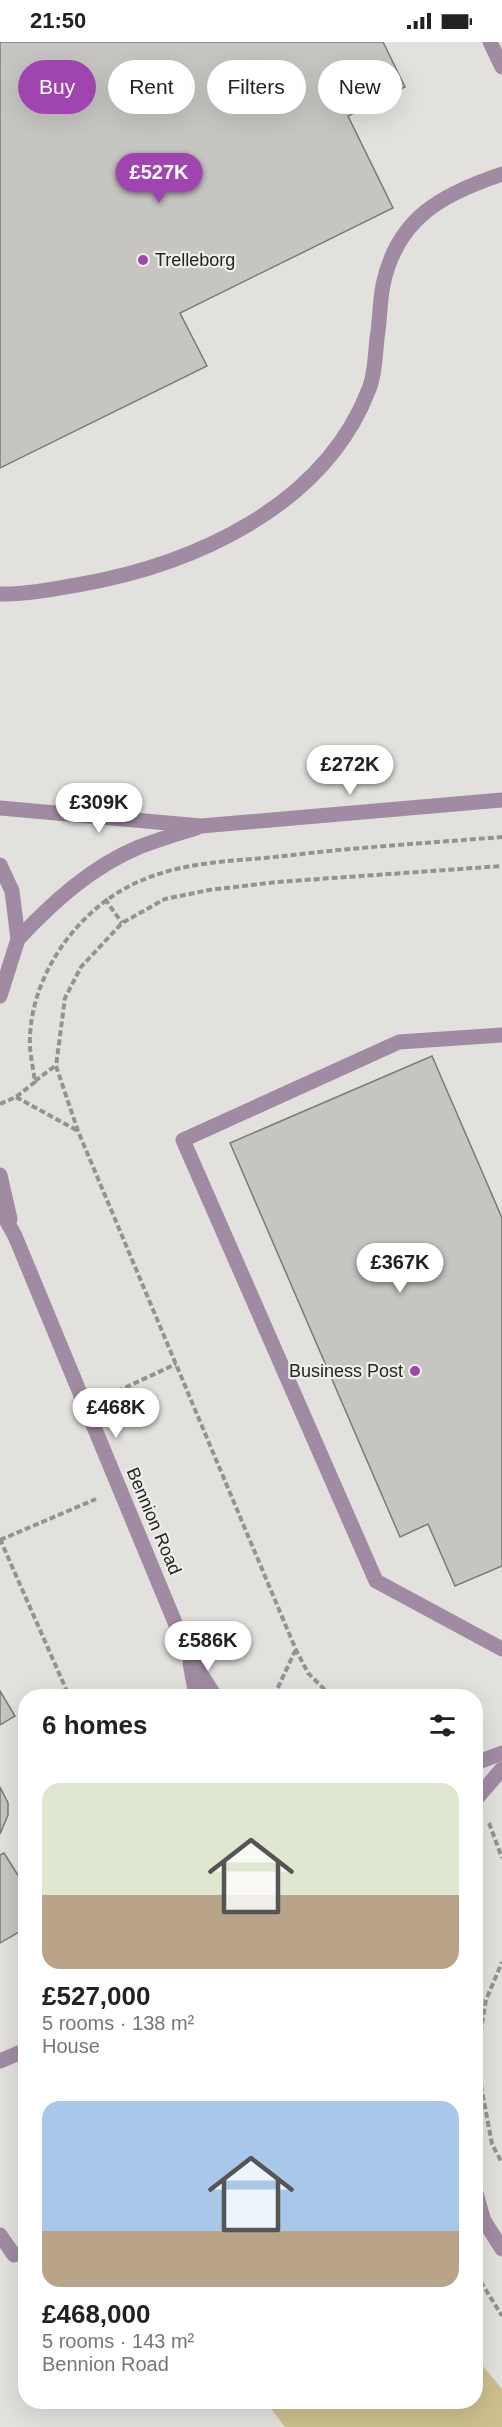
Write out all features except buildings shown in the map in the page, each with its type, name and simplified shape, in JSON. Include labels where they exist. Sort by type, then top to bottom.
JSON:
[{"type":"street","points":[[489,42],[502,67]]},
{"type":"street","points":[[0,594],[43,591],[93,582],[141,572],[185,556],[234,534],[273,508],[313,475],[343,438],[370,388],[383,285],[394,251],[415,220],[441,200],[462,188],[502,174]]},
{"type":"street","points":[[0,808],[201,826],[502,800]]},
{"type":"street","points":[[18,939],[43,912],[85,877],[138,848],[201,826]]},
{"type":"street","points":[[0,865],[12,891],[18,939],[0,996]]},
{"type":"street","points":[[502,1035],[399,1042],[183,1140],[376,1581],[502,1649]]},
{"type":"street","name":"Bennion Road","points":[[0,1175],[15,1236]]},
{"type":"street","name":"Bennion Road","points":[[0,1209],[15,1236],[188,1654],[210,1689]]},
{"type":"street","name":"Bennion Road","points":[[188,1654],[195,1689]]},
{"type":"street","points":[[483,1760],[502,1753]]},
{"type":"street","points":[[483,1791],[502,1769]]},
{"type":"street","points":[[0,2061],[18,2053]]},
{"type":"street","points":[[483,2220],[502,2249]]},
{"type":"street","points":[[0,2235],[14,2255]]},
{"type":"path","points":[[35,1082],[30,1036],[37,999],[46,972],[83,919],[110,896],[145,879],[187,867],[327,850],[502,837]]},
{"type":"path","points":[[0,1104],[16,1096],[56,1066]]},
{"type":"path","points":[[16,1096],[78,1131]]},
{"type":"path","points":[[85,1406],[176,1364]]},
{"type":"path","points":[[66,1689],[0,1540],[119,1489]]},
{"type":"path","points":[[277,1689],[296,1650]]},
{"type":"path","points":[[495,1818],[488,1824],[502,1858]]},
{"type":"path","points":[[483,2018],[486,2000],[502,1962]]},
{"type":"path","points":[[483,2096],[492,2144],[502,2163]]},
{"type":"path","points":[[483,2285],[502,2316]]},
{"type":"shaded area","points":[[483,2366],[502,2389],[502,2427],[285,2427],[271,2409],[483,2409]]},
{"type":"place","name":"Trelleborg","points":[[143,260]]},
{"type":"place","name":"Business Post","points":[[415,1371]]}]
